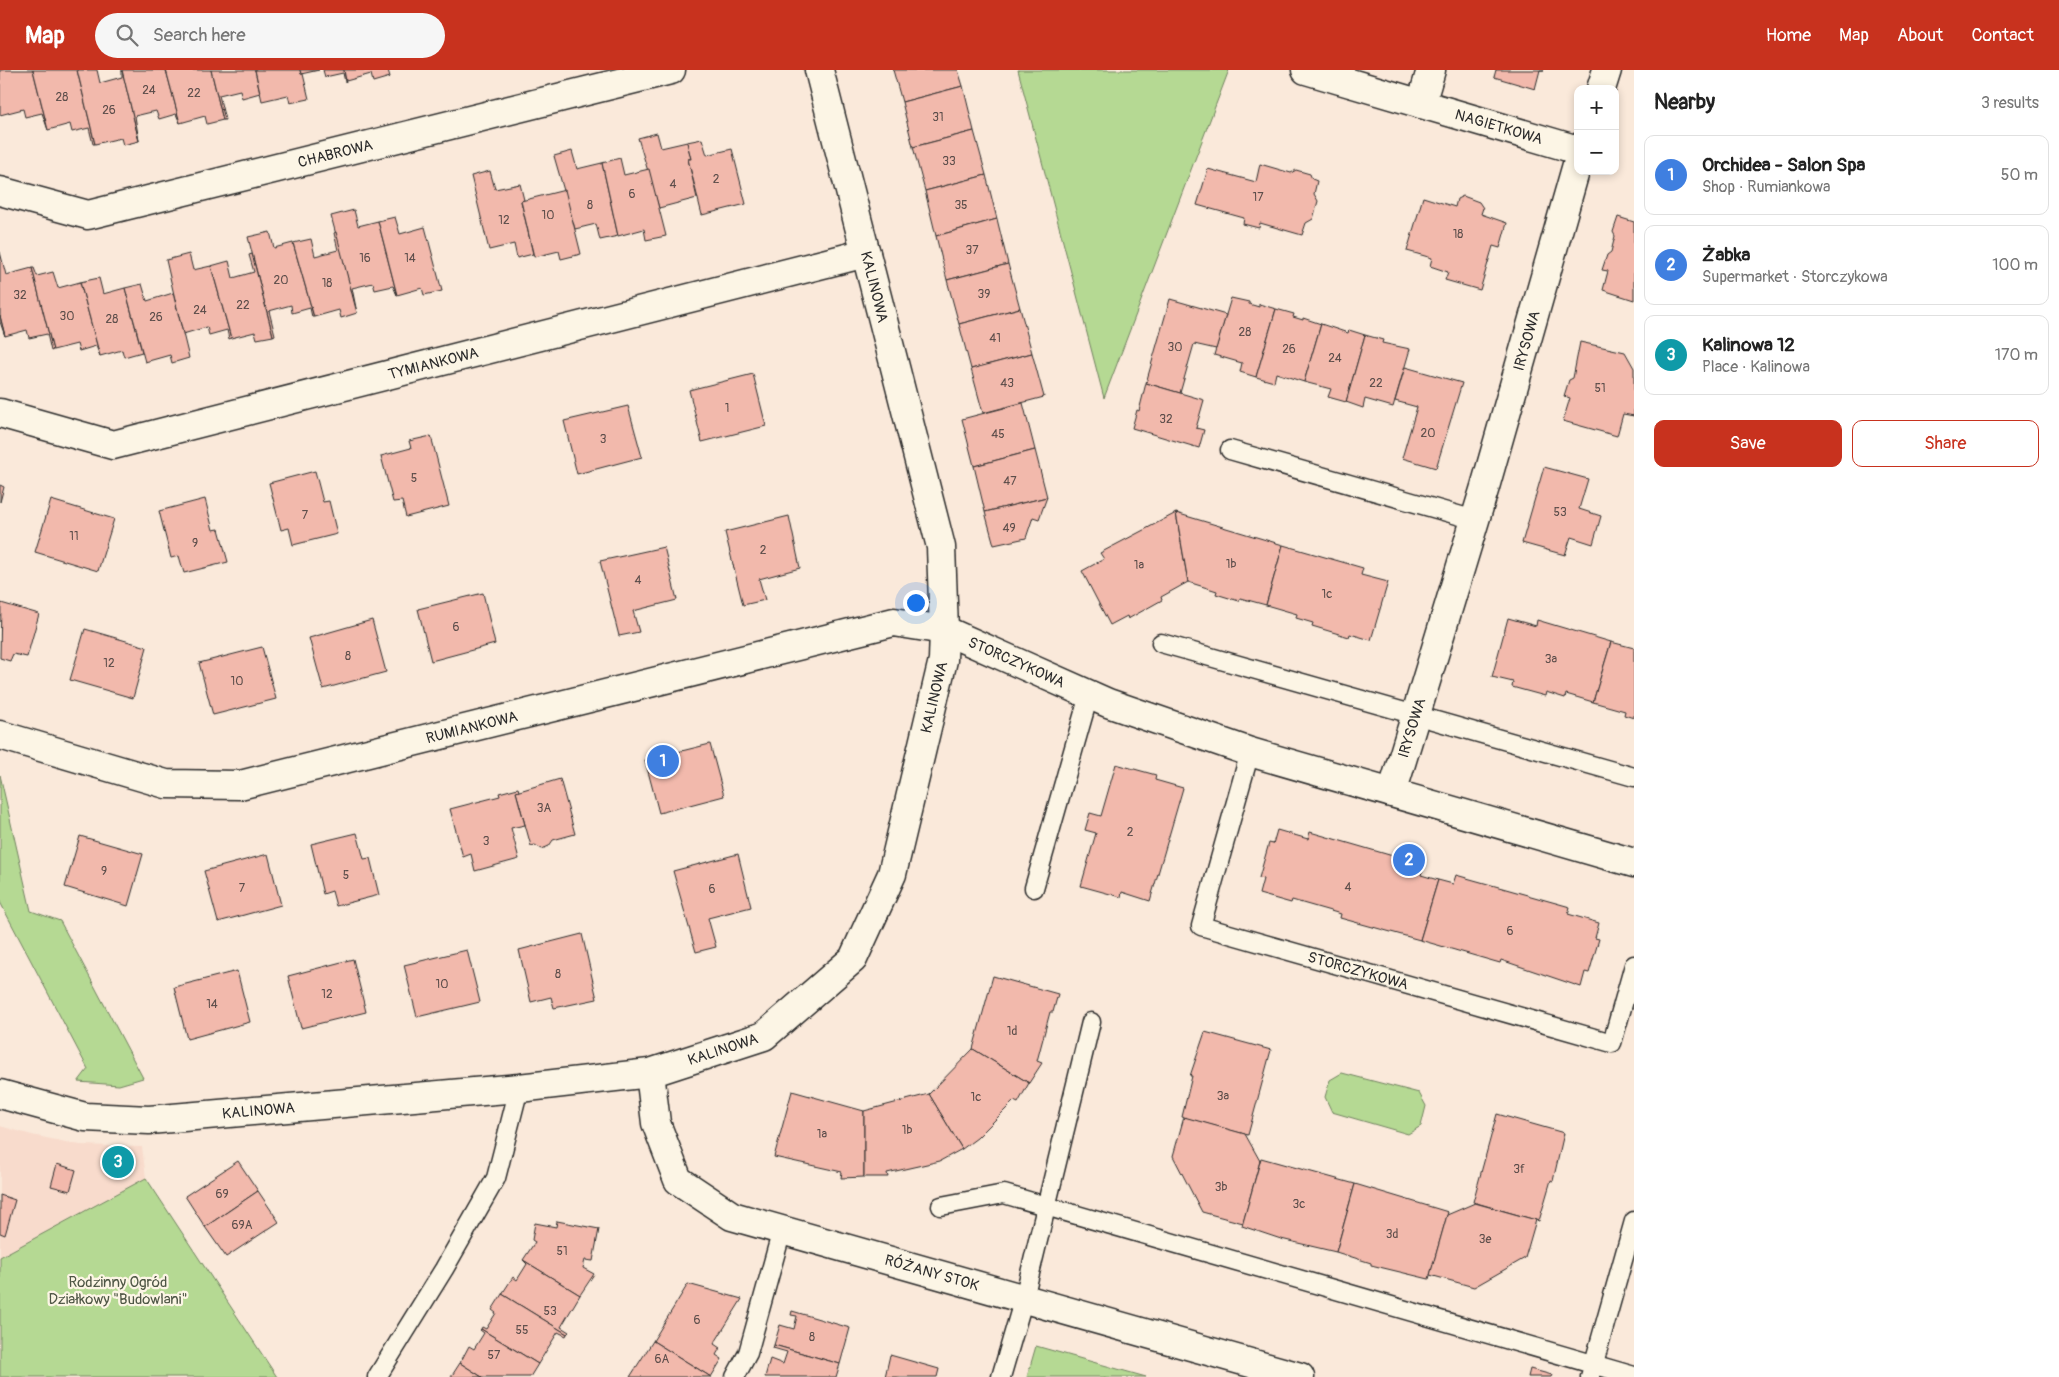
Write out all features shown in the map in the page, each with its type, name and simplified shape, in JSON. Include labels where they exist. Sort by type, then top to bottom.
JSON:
[{"type":"street","name":"CHABROWA","points":[[0,191],[88,215],[671,70]]},
{"type":"street","name":"KALINOWA","points":[[0,1094],[85,1117],[149,1120],[519,1088],[650,1073],[764,1036],[853,960],[892,874],[943,660],[944,630],[941,547],[819,70]]},
{"type":"street","name":"NAGIETKOWA","points":[[1306,70],[1574,149]]},
{"type":"street","points":[[1421,104],[1431,70]]},
{"type":"street","points":[[1602,85],[1607,70]]},
{"type":"street","name":"IRYSOWA","points":[[1392,793],[1475,520],[1574,175]]},
{"type":"street","name":"TYMIANKOWA","points":[[0,413],[113,445],[866,253]]},
{"type":"street","name":"RUMIANKOWA","points":[[0,735],[166,784],[240,785],[894,622],[944,630]]},
{"type":"street","name":"STORCZYKOWA","points":[[944,630],[1089,695],[1250,752],[1634,863]]},
{"type":"street","name":"RÓŻANY STOK","points":[[650,1073],[656,1123],[678,1180],[732,1216],[1024,1298],[1289,1376]]},
{"type":"lane","points":[[1230,450],[1475,520]]},
{"type":"lane","points":[[1161,643],[1634,777]]},
{"type":"lane","points":[[1034,888],[1089,695]]},
{"type":"lane","name":"STORCZYKOWA","points":[[1250,752],[1201,926],[1612,1043],[1634,965]]},
{"type":"lane","points":[[1002,1377],[1024,1298],[1091,1022]]},
{"type":"lane","points":[[376,1377],[444,1269],[496,1178],[519,1088]]},
{"type":"lane","points":[[941,1206],[1004,1194],[1592,1371],[1634,1376]]},
{"type":"lane","points":[[1592,1371],[1634,1221]]},
{"type":"lane","points":[[741,1377],[782,1230]]},
{"type":"lane","points":[[734,1377],[748,1352]]},
{"type":"shaded area","points":[[0,1126],[80,1145],[142,1147],[146,1178],[0,1257]]},
{"type":"green space","points":[[1018,70],[1229,70],[1104,398]]},
{"type":"green space","points":[[0,775],[31,911],[60,921],[143,1078],[119,1085],[78,1082],[88,1069],[0,902]]},
{"type":"green space","points":[[1342,1073],[1419,1093],[1426,1106],[1421,1126],[1408,1134],[1332,1112],[1325,1097],[1330,1080]]},
{"type":"green space","name":"Rodzinny Ogród Działkowy \"Budowlani\"","points":[[146,1178],[277,1377],[0,1377],[0,1257]]},
{"type":"green space","points":[[1036,1346],[1146,1377],[1027,1377]]},
{"type":"building","points":[[0,70],[33,70],[48,130],[42,113],[25,117],[23,109],[0,115]]},
{"type":"building","points":[[33,70],[77,70],[95,144],[93,144],[89,128],[72,132],[70,124],[48,130]]},
{"type":"building","points":[[77,70],[97,70],[100,83],[122,77],[122,70],[139,141],[123,145],[121,138],[95,144]]},
{"type":"building","points":[[122,70],[166,70],[180,123],[176,114],[159,119],[156,111],[135,116],[139,141]]},
{"type":"building","points":[[166,70],[211,70],[223,120],[207,124],[205,116],[180,123]]},
{"type":"building","points":[[211,70],[255,70],[260,93],[242,98],[240,90],[219,95],[225,120],[223,120]]},
{"type":"building","points":[[255,70],[300,70],[301,74],[303,74],[309,99],[290,103],[288,95],[262,101]]},
{"type":"building","points":[[300,70],[319,70],[301,74]]},
{"type":"building","points":[[323,70],[344,70],[346,81],[343,73],[325,77]]},
{"type":"building","points":[[344,70],[388,70],[390,77],[373,82],[371,74],[346,81]]},
{"type":"building","points":[[893,70],[958,70],[963,86],[902,102]]},
{"type":"building","points":[[1496,70],[1540,70],[1535,89],[1494,77]]},
{"type":"building","points":[[963,86],[974,131],[913,147],[902,102]]},
{"type":"building","points":[[974,131],[986,175],[925,191],[913,147]]},
{"type":"building","points":[[657,133],[661,148],[687,142],[691,159],[688,159],[697,198],[659,208],[638,138]]},
{"type":"building","points":[[702,139],[707,155],[732,149],[746,204],[702,215],[688,159],[691,159],[687,142]]},
{"type":"building","points":[[572,151],[577,169],[602,163],[618,236],[600,240],[596,224],[575,229],[554,156]]},
{"type":"building","points":[[620,158],[624,175],[649,169],[666,236],[646,240],[644,229],[618,236],[602,163]]},
{"type":"building","points":[[1260,164],[1291,173],[1296,170],[1310,174],[1312,179],[1317,181],[1314,194],[1318,201],[1313,219],[1306,223],[1302,235],[1260,223],[1259,228],[1243,224],[1244,218],[1197,205],[1208,169],[1256,182]]},
{"type":"building","points":[[490,171],[495,189],[520,184],[524,200],[521,201],[533,254],[517,258],[514,244],[489,250],[471,176]]},
{"type":"building","points":[[986,175],[997,219],[936,236],[925,191]]},
{"type":"building","points":[[565,190],[581,254],[561,259],[559,251],[534,257],[521,201]]},
{"type":"building","points":[[1463,196],[1479,202],[1483,208],[1481,214],[1507,223],[1500,248],[1493,246],[1480,290],[1445,280],[1448,272],[1430,266],[1432,258],[1407,251],[1423,197],[1455,207],[1457,199]]},
{"type":"building","points":[[354,210],[358,226],[378,221],[397,295],[393,286],[375,290],[373,283],[352,288],[357,313],[331,216]]},
{"type":"building","points":[[395,217],[400,234],[425,227],[442,291],[424,295],[422,288],[397,295],[378,221]]},
{"type":"building","points":[[1618,217],[1634,222],[1634,300],[1603,290],[1608,271],[1602,270],[1607,255],[1611,252],[1615,236],[1613,232]]},
{"type":"building","points":[[997,219],[1008,264],[947,280],[936,236]]},
{"type":"building","points":[[270,232],[274,248],[293,243],[314,317],[312,317],[310,308],[292,313],[291,305],[269,311],[275,335],[273,336],[248,237]]},
{"type":"building","points":[[336,232],[357,313],[341,318],[339,310],[314,317],[293,243],[311,239],[315,256],[338,250],[334,233]]},
{"type":"building","points":[[0,252],[6,275],[32,268],[53,350],[51,351],[47,334],[29,338],[27,330],[5,336],[0,316]]},
{"type":"building","points":[[189,254],[193,270],[211,266],[231,338],[229,339],[227,330],[209,335],[207,327],[183,334],[166,260]]},
{"type":"building","points":[[252,254],[273,336],[257,339],[255,332],[231,338],[211,266],[229,261],[233,278],[254,272],[249,255]]},
{"type":"building","points":[[1008,264],[1020,308],[959,324],[947,280]]},
{"type":"building","points":[[32,268],[34,268],[37,276],[53,272],[58,288],[80,282],[100,356],[96,346],[79,351],[77,344],[53,350]]},
{"type":"building","points":[[99,278],[103,294],[125,288],[142,352],[124,357],[122,350],[100,356],[80,282]]},
{"type":"building","points":[[142,284],[147,301],[173,293],[189,358],[172,363],[170,355],[145,362],[125,288]]},
{"type":"building","points":[[1231,298],[1249,302],[1249,304],[1259,307],[1259,304],[1276,309],[1256,377],[1240,372],[1242,363],[1214,355]]},
{"type":"building","points":[[1170,299],[1226,315],[1216,349],[1194,344],[1180,393],[1146,383]]},
{"type":"building","points":[[1020,308],[1032,353],[971,369],[959,324]]},
{"type":"building","points":[[1276,309],[1294,314],[1293,317],[1321,324],[1304,382],[1276,373],[1274,382],[1256,377]]},
{"type":"building","points":[[1321,324],[1348,333],[1349,330],[1365,335],[1346,402],[1328,397],[1331,389],[1304,382]]},
{"type":"building","points":[[1365,335],[1383,340],[1382,343],[1410,349],[1393,407],[1365,399],[1363,408],[1346,402]]},
{"type":"building","points":[[1580,342],[1625,352],[1634,368],[1634,416],[1623,414],[1617,436],[1563,421],[1570,398],[1564,396],[1569,380],[1573,378]]},
{"type":"building","points":[[1032,353],[1044,397],[983,413],[971,369]]},
{"type":"building","points":[[1405,367],[1462,383],[1436,468],[1402,458],[1417,407],[1395,401]]},
{"type":"building","points":[[753,374],[766,426],[702,442],[689,390]]},
{"type":"building","points":[[1146,383],[1204,400],[1196,428],[1204,430],[1199,448],[1132,428],[1137,410],[1139,411]]},
{"type":"building","points":[[1023,403],[1035,450],[974,466],[962,419]]},
{"type":"building","points":[[628,406],[642,457],[577,474],[564,421]]},
{"type":"building","points":[[431,436],[449,506],[406,517],[402,501],[393,502],[381,456],[411,448],[409,441]]},
{"type":"building","points":[[1035,450],[1047,497],[985,512],[974,466]]},
{"type":"building","points":[[1544,467],[1588,479],[1579,509],[1601,516],[1593,544],[1571,537],[1565,555],[1522,543]]},
{"type":"building","points":[[315,471],[323,502],[329,501],[337,534],[293,545],[289,528],[281,530],[269,483]]},
{"type":"building","points":[[0,485],[4,487],[0,502]]},
{"type":"building","points":[[1047,497],[1039,519],[1033,517],[1026,538],[994,545],[985,512]]},
{"type":"building","points":[[205,499],[213,530],[219,529],[228,562],[184,573],[179,556],[171,558],[159,511]]},
{"type":"building","points":[[51,500],[114,519],[98,571],[35,552]]},
{"type":"building","points":[[1176,513],[1188,582],[1161,597],[1162,600],[1128,619],[1127,616],[1110,625],[1082,571],[1104,559],[1100,553]]},
{"type":"building","points":[[1176,513],[1283,545],[1266,605],[1240,598],[1239,601],[1216,594],[1217,591],[1188,582]]},
{"type":"building","points":[[789,516],[800,568],[759,579],[765,600],[743,605],[725,532]]},
{"type":"building","points":[[1283,545],[1363,568],[1361,575],[1388,582],[1371,640],[1350,634],[1349,637],[1312,626],[1313,623],[1296,618],[1297,614],[1266,605]]},
{"type":"building","points":[[664,547],[677,600],[633,611],[639,632],[619,636],[600,561]]},
{"type":"building","points":[[483,593],[495,644],[431,661],[418,609]]},
{"type":"building","points":[[1,603],[39,614],[27,657],[13,654],[10,661],[0,658]]},
{"type":"building","points":[[1508,618],[1536,626],[1537,620],[1611,642],[1593,702],[1566,694],[1565,698],[1546,692],[1545,696],[1512,687],[1513,682],[1492,677]]},
{"type":"building","points":[[372,620],[386,672],[323,689],[309,638]]},
{"type":"building","points":[[85,629],[147,647],[133,698],[70,680]]},
{"type":"building","points":[[1611,642],[1634,648],[1634,718],[1624,715],[1625,711],[1593,702]]},
{"type":"building","points":[[262,647],[276,699],[213,715],[199,663]]},
{"type":"building","points":[[710,744],[724,796],[659,813],[645,760]]},
{"type":"building","points":[[1116,764],[1156,775],[1155,780],[1183,788],[1150,901],[1122,892],[1121,897],[1081,886],[1096,833],[1085,830],[1090,813],[1101,816]]},
{"type":"building","points":[[560,779],[575,834],[553,840],[549,846],[542,849],[535,845],[531,846],[516,792]]},
{"type":"building","points":[[518,788],[519,791],[516,792],[525,825],[511,828],[519,859],[475,871],[471,854],[463,857],[450,809],[500,796],[499,793]]},
{"type":"building","points":[[1277,830],[1308,839],[1310,832],[1424,865],[1421,875],[1438,880],[1420,940],[1340,918],[1341,914],[1292,900],[1291,903],[1259,894],[1263,879],[1259,878],[1269,843],[1273,844]]},
{"type":"building","points":[[357,833],[364,859],[370,858],[379,895],[336,906],[332,891],[323,894],[311,844]]},
{"type":"building","points":[[80,836],[143,854],[128,906],[65,887]]},
{"type":"building","points":[[268,854],[281,905],[218,922],[204,871]]},
{"type":"building","points":[[738,854],[751,907],[708,918],[716,947],[696,952],[673,871]]},
{"type":"building","points":[[1456,875],[1570,907],[1568,914],[1599,923],[1595,938],[1599,939],[1589,973],[1585,972],[1581,987],[1501,960],[1500,963],[1420,940],[1438,880],[1453,884]]},
{"type":"building","points":[[582,934],[597,999],[554,1008],[551,997],[531,1002],[519,950]]},
{"type":"building","points":[[467,950],[480,1002],[417,1017],[404,965]]},
{"type":"building","points":[[353,959],[366,1012],[301,1028],[288,976]]},
{"type":"building","points":[[237,971],[250,1022],[187,1039],[174,987]]},
{"type":"building","points":[[993,976],[1058,994],[1053,1012],[1050,1012],[1037,1061],[1042,1063],[1029,1083],[973,1049]]},
{"type":"building","points":[[1205,1032],[1271,1050],[1248,1135],[1182,1117],[1192,1076],[1190,1076]]},
{"type":"building","points":[[973,1049],[1029,1083],[1018,1103],[1014,1101],[977,1138],[962,1149],[929,1094]]},
{"type":"building","points":[[792,1091],[864,1111],[864,1177],[841,1178],[842,1172],[774,1157]]},
{"type":"building","points":[[929,1094],[962,1149],[940,1161],[887,1173],[888,1177],[864,1177],[864,1111]]},
{"type":"building","points":[[1497,1114],[1564,1133],[1553,1181],[1551,1180],[1539,1221],[1473,1202]]},
{"type":"building","points":[[1184,1117],[1245,1134],[1260,1161],[1243,1223],[1202,1212],[1173,1156]]},
{"type":"building","points":[[108,1155],[128,1155],[128,1170],[108,1170]]},
{"type":"building","points":[[1261,1158],[1355,1184],[1336,1252],[1281,1239],[1242,1226]]},
{"type":"building","points":[[238,1161],[258,1191],[205,1227],[185,1196]]},
{"type":"building","points":[[57,1164],[76,1170],[70,1191],[51,1186]]},
{"type":"building","points":[[1355,1184],[1448,1212],[1429,1279],[1371,1265],[1371,1263],[1336,1252]]},
{"type":"building","points":[[258,1191],[279,1222],[226,1257],[205,1227]]},
{"type":"building","points":[[0,1195],[15,1200],[5,1235],[0,1233]]},
{"type":"building","points":[[1475,1203],[1536,1220],[1525,1258],[1474,1287],[1430,1275],[1447,1215]]},
{"type":"building","points":[[557,1221],[599,1229],[593,1261],[585,1260],[583,1268],[594,1274],[580,1295],[523,1260],[535,1242],[532,1240],[535,1223],[556,1227]]},
{"type":"building","points":[[523,1260],[580,1295],[561,1327],[569,1332],[567,1334],[502,1294],[513,1277],[517,1280],[527,1264]]},
{"type":"building","points":[[688,1284],[742,1299],[714,1344],[720,1348],[716,1355],[722,1359],[711,1377],[653,1341]]},
{"type":"building","points":[[502,1294],[567,1334],[566,1336],[558,1332],[538,1364],[481,1329],[482,1327],[486,1329],[496,1313],[492,1310]]},
{"type":"building","points":[[792,1311],[850,1328],[840,1364],[774,1345],[780,1325],[794,1329],[797,1316],[791,1315]]},
{"type":"building","points":[[481,1329],[538,1364],[530,1377],[482,1377],[460,1363],[469,1346],[474,1349],[484,1333]]},
{"type":"building","points":[[653,1341],[711,1377],[630,1377]]},
{"type":"building","points":[[774,1345],[840,1364],[836,1377],[765,1377],[770,1359],[783,1364],[787,1352],[773,1348]]},
{"type":"building","points":[[890,1355],[939,1369],[937,1377],[885,1377]]},
{"type":"building","points":[[460,1363],[482,1377],[451,1377]]},
{"type":"building","points":[[1530,1369],[1552,1375],[1551,1377],[1528,1377]]},
{"type":"place","name":"Orchidea - Salon Spa","points":[[663,761]]},
{"type":"place","name":"Żabka","points":[[1409,860]]},
{"type":"place","name":"Kalinowa 12","points":[[118,1162]]}]
